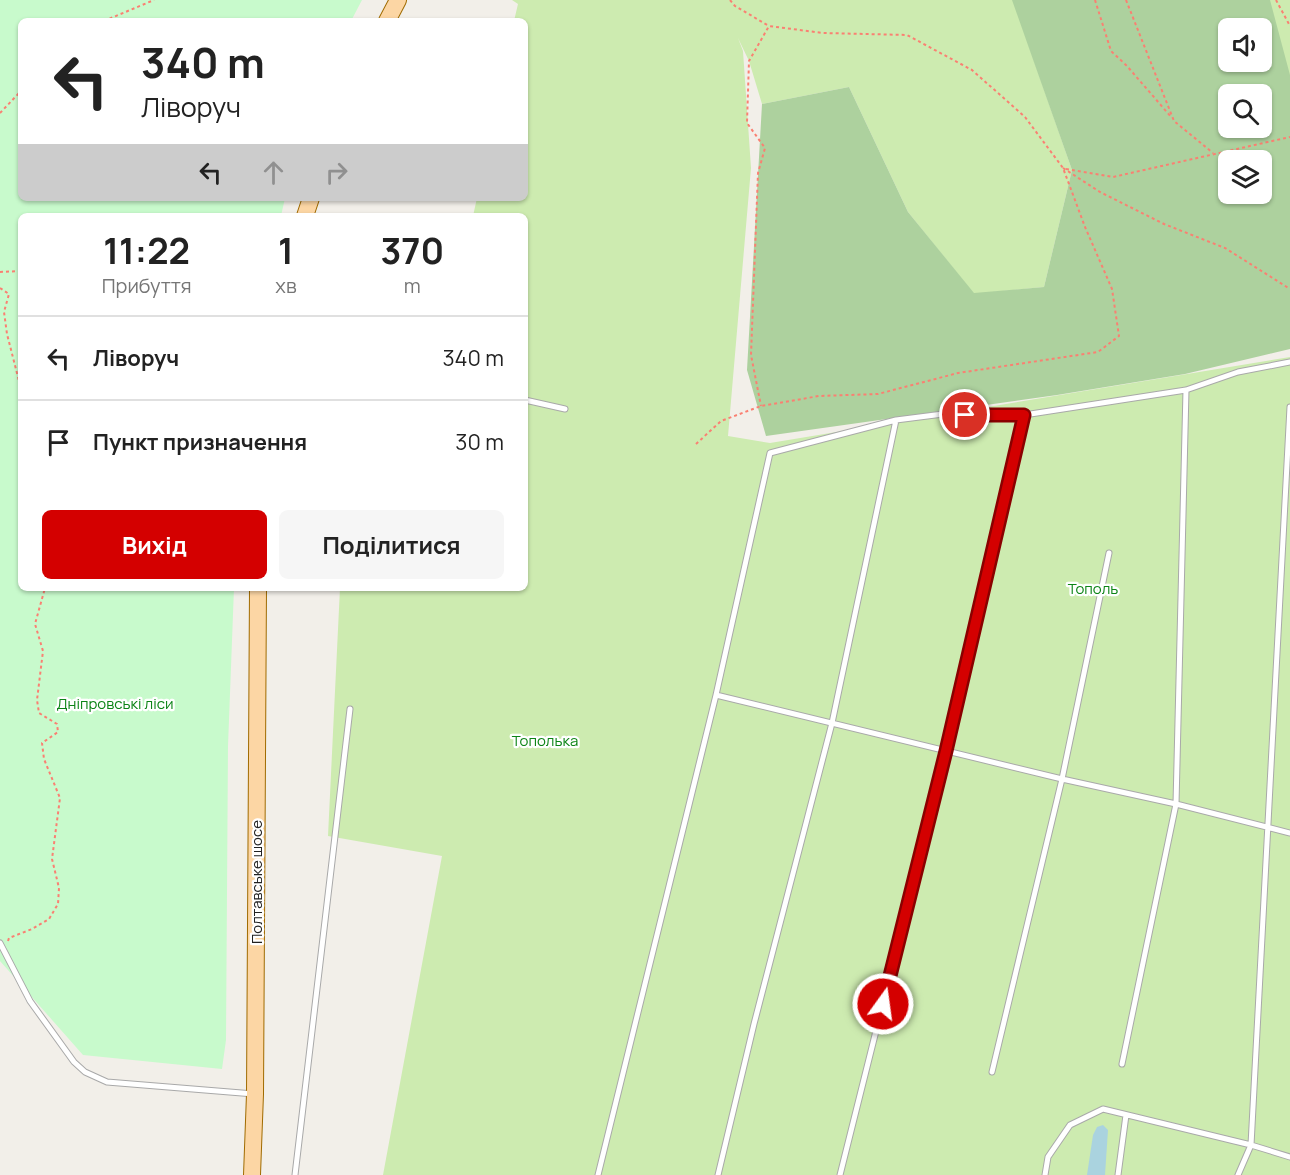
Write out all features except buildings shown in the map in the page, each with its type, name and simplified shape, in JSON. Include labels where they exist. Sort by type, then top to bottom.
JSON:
[{"type":"main road","points":[[389,18],[398,0]]},
{"type":"main road","name":"Полтавське шосе","points":[[252,1175],[255,1094],[258,591]]},
{"type":"lane","points":[[598,1175],[716,695],[770,453],[896,420],[943,414],[1024,415],[1186,390],[1238,372],[1290,362]]},
{"type":"lane","points":[[1122,1064],[1176,804],[1186,390]]},
{"type":"lane","points":[[528,401],[565,410]]},
{"type":"lane","points":[[1238,1175],[1251,1145],[1290,407]]},
{"type":"lane","points":[[840,1175],[946,751],[1024,415]]},
{"type":"lane","points":[[718,1175],[754,1024],[832,723],[896,420]]},
{"type":"lane","points":[[992,1072],[1062,779],[1109,553]]},
{"type":"lane","points":[[716,695],[1290,833]]},
{"type":"lane","points":[[295,1175],[350,709]]},
{"type":"lane","points":[[2,946],[30,1000],[74,1062],[85,1071],[106,1082],[255,1094]]},
{"type":"lane","points":[[1044,1175],[1048,1157],[1070,1125],[1103,1109],[1251,1145],[1290,1157]]},
{"type":"lane","points":[[1118,1175],[1126,1115]]},
{"type":"path","points":[[112,18],[154,0]]},
{"type":"path","points":[[696,444],[721,421],[761,406],[819,396],[878,394],[958,373],[1098,352],[1119,336],[1112,289],[1085,227],[1064,168],[1025,117],[972,70],[907,35],[823,33],[769,26],[735,6],[730,0]]},
{"type":"path","points":[[1095,0],[1111,51],[1127,66],[1174,121],[1214,154]]},
{"type":"path","points":[[1126,0],[1174,121]]},
{"type":"path","points":[[1276,0],[1290,26]]},
{"type":"path","points":[[761,406],[752,355],[759,173],[765,148],[747,123],[749,60],[769,26]]},
{"type":"path","points":[[0,113],[18,94]]},
{"type":"path","points":[[1064,168],[1113,177],[1290,137]]},
{"type":"path","points":[[1064,168],[1100,192],[1164,224],[1225,248],[1290,289]]},
{"type":"path","points":[[0,272],[18,271]]},
{"type":"path","points":[[0,288],[9,294],[4,312],[18,377]]},
{"type":"path","points":[[2,946],[9,938],[49,919],[58,904],[59,888],[52,859],[60,798],[44,759],[42,743],[58,732],[57,724],[39,713],[37,700],[43,651],[35,624],[44,591]]},
{"type":"green space","name":"Дніпровські ліси","points":[[0,0],[362,0],[353,18],[18,18],[18,201],[284,201],[282,213],[18,213],[18,591],[234,591],[228,746],[226,1040],[222,1069],[83,1055],[0,961]]},
{"type":"green space","points":[[512,0],[1013,0],[1072,170],[1044,287],[974,294],[908,212],[849,87],[762,104],[749,61],[738,38],[743,51],[751,168],[728,436],[770,443],[1290,357],[1290,1175],[383,1175],[442,856],[328,836],[340,591],[528,591],[528,213],[474,213],[476,201],[528,201],[528,18],[515,18],[518,4]]},
{"type":"green space","points":[[1012,0],[1270,0],[1290,75],[1290,349],[1185,374],[1057,395],[766,436],[747,370],[762,104],[849,87],[908,212],[974,293],[1044,287],[1072,170]]},
{"type":"green space","points":[[1266,0],[1290,0],[1290,85],[1272,18]]},
{"type":"water","points":[[1103,1125],[1108,1130],[1105,1175],[1087,1175],[1093,1135],[1097,1127]]},
{"type":"route","points":[[883,1004],[946,751],[1024,415],[965,415]]},
{"type":"park label","name":"Тополь","points":[[1093,589]]},
{"type":"park label","name":"Тополька","points":[[545,741]]}]
